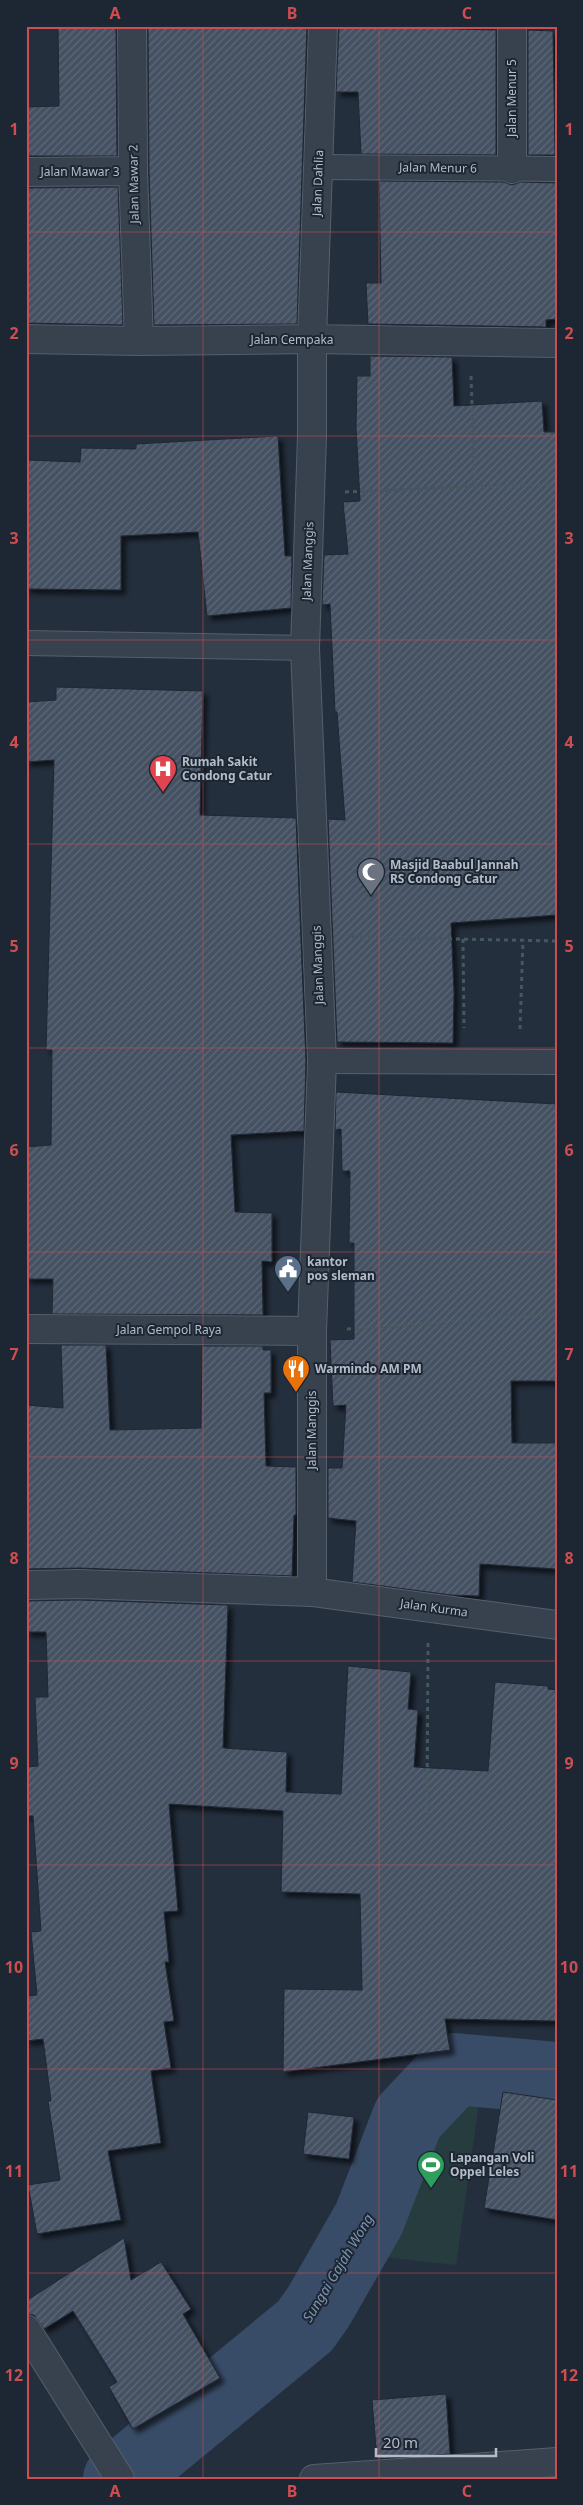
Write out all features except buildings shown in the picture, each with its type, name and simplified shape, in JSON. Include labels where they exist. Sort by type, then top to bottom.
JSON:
[{"type":"street","name":"Jalan Mawar 2","points":[[132,26],[139,341]]},
{"type":"street","name":"Jalan Dahlia","points":[[312,339],[323,26]]},
{"type":"street","name":"Jalan Menur 5","points":[[512,26],[512,169]]},
{"type":"street","name":"Jalan Mawar 3","points":[[26,172],[134,171]]},
{"type":"street","name":"Jalan Cempaka","points":[[26,338],[139,341],[312,339],[557,343]]},
{"type":"street","name":"Jalan Manggis","points":[[312,339],[305,648],[322,1060],[312,1331],[312,1592]]},
{"type":"street","name":"Jalan Gempol Raya","points":[[26,1329],[312,1331]]},
{"type":"street","name":"Jalan Kurma","points":[[26,1585],[79,1584],[312,1592],[557,1625]]},
{"type":"street","points":[[26,2328],[120,2479]]},
{"type":"street","points":[[314,2479],[450,2474],[557,2462]]},
{"type":"lane","name":"Jalan Menur 6","points":[[319,167],[557,169]]},
{"type":"lane","points":[[26,643],[305,648]]},
{"type":"lane","points":[[322,1060],[557,1062]]},
{"type":"path","points":[[470,342],[475,487]]},
{"type":"path","points":[[310,493],[557,484]]},
{"type":"path","points":[[317,936],[557,941]]},
{"type":"path","points":[[463,939],[464,1061]]},
{"type":"path","points":[[519,1062],[523,940]]},
{"type":"path","points":[[312,1331],[557,1314]]},
{"type":"path","points":[[427,1815],[428,1608]]},
{"type":"green space","name":"Lapangan Voli Oppel Leles","points":[[451,2085],[481,2089],[456,2265],[372,2256],[418,2122]]},
{"type":"waterway","name":"Sungai Gajah Wong","points":[[119,2479],[305,2326],[319,2306],[369,2219],[408,2118],[454,2069],[557,2078]]},
{"type":"place","name":"Rumah Sakit Condong Catur","points":[[163,793]]},
{"type":"place","name":"Masjid Baabul Jannah RS Condong Catur","points":[[371,896]]},
{"type":"place","name":"kantor pos sleman","points":[[288,1293]]},
{"type":"place","name":"Warmindo AM PM","points":[[296,1393]]},
{"type":"place","name":"Lapangan Voli Oppel Leles","points":[[431,2189]]}]
